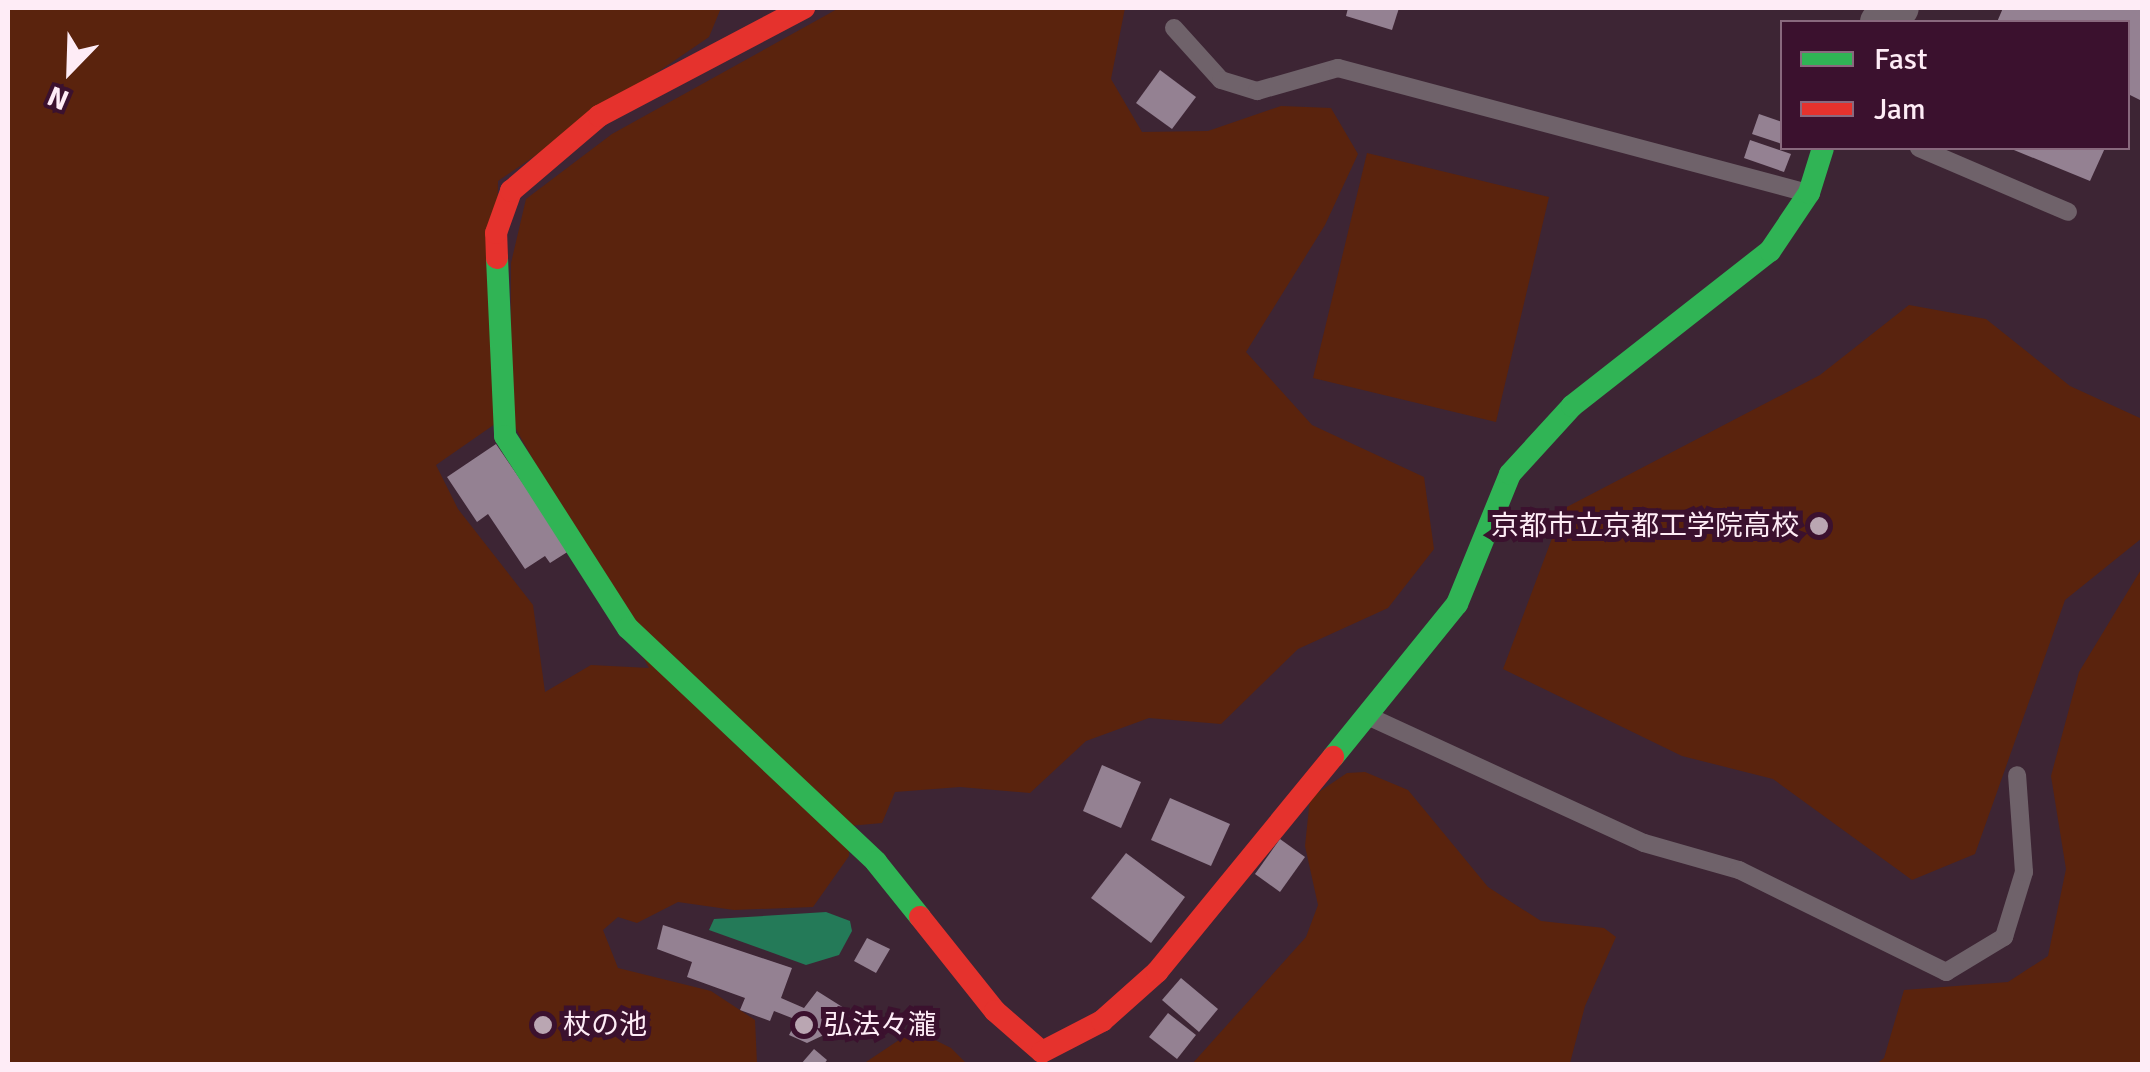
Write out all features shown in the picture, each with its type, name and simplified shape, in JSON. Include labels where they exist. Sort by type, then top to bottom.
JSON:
[{"type":"street","points":[[804,8],[784,24],[598,116],[511,191],[496,232],[504,436],[628,628],[876,862],[995,1011],[1042,1052],[1102,1021],[1157,972],[1363,714],[1457,604],[1510,474],[1572,406],[1770,250],[1808,193],[1822,150]]},
{"type":"lane","points":[[1174,28],[1222,80],[1257,91],[1338,68],[1808,193]]},
{"type":"lane","points":[[1924,150],[2068,212]]},
{"type":"lane","points":[[1363,714],[1644,843],[1740,870],[1946,972],[2004,937],[2024,872],[2017,774]]},
{"type":"shaded area","points":[[8,8],[721,8],[709,37],[498,181],[495,424],[436,465],[458,509],[533,605],[545,692],[591,665],[649,668],[511,420],[511,263],[526,199],[612,134],[839,8],[1125,8],[1111,79],[1142,132],[1208,131],[1281,106],[1331,108],[1358,154],[1325,225],[1246,352],[1312,425],[1424,477],[1434,549],[1388,608],[1298,649],[1221,724],[1149,718],[1086,741],[1030,793],[960,787],[895,792],[882,823],[849,826],[849,856],[813,907],[734,910],[678,902],[637,923],[618,917],[603,930],[618,968],[711,991],[755,1020],[757,1064],[8,1064]]},
{"type":"shaded area","points":[[1367,153],[1549,197],[1496,422],[1313,378]]},
{"type":"shaded area","points":[[1909,305],[1986,319],[2070,386],[2142,419],[2142,538],[2065,600],[1975,854],[1912,880],[1773,779],[1682,756],[1503,669],[1563,509],[1820,375]]},
{"type":"shaded area","points":[[2142,568],[2142,1064],[1876,1064],[1884,1058],[1904,990],[2008,982],[2048,956],[2066,869],[2051,776],[2079,672]]},
{"type":"shaded area","points":[[1365,772],[1408,790],[1488,887],[1541,921],[1604,928],[1616,937],[1585,1006],[1570,1063],[1192,1064],[1306,937],[1318,905],[1305,846],[1310,798],[1347,773]]},
{"type":"shaded area","points":[[826,912],[850,921],[852,931],[839,955],[806,965],[709,930],[714,919]]},
{"type":"shaded area","points":[[925,1035],[951,1048],[967,1064],[863,1064],[905,1036]]},
{"type":"building","points":[[1348,8],[1399,8],[1392,30],[1346,16]]},
{"type":"building","points":[[2003,8],[2142,8],[2142,101],[2130,95],[2130,20],[1998,20]]},
{"type":"building","points":[[1160,70],[1196,97],[1172,129],[1136,103]]},
{"type":"building","points":[[1759,114],[1780,121],[1780,143],[1752,134]]},
{"type":"building","points":[[1750,140],[1791,154],[1784,172],[1744,158]]},
{"type":"building","points":[[2014,150],[2104,150],[2090,181]]},
{"type":"building","points":[[496,444],[569,551],[550,563],[545,556],[525,569],[488,514],[477,522],[447,477]]},
{"type":"building","points":[[1102,765],[1141,782],[1121,828],[1083,811]]},
{"type":"building","points":[[1170,798],[1230,824],[1211,866],[1151,840]]},
{"type":"building","points":[[1280,839],[1305,857],[1280,892],[1255,874]]},
{"type":"building","points":[[1126,853],[1185,897],[1151,943],[1091,898]]},
{"type":"building","points":[[663,925],[792,968],[781,998],[804,1008],[817,991],[844,1008],[826,1034],[807,1043],[789,1035],[797,1020],[774,1011],[770,1021],[740,1010],[745,998],[687,977],[692,962],[657,949]]},
{"type":"building","points":[[867,938],[890,949],[876,973],[854,961]]},
{"type":"building","points":[[1181,978],[1218,1009],[1199,1032],[1162,1000]]},
{"type":"building","points":[[1168,1013],[1196,1035],[1177,1059],[1149,1037]]},
{"type":"building","points":[[814,1049],[827,1060],[824,1064],[801,1064]]},
{"type":"traffic: fast","points":[[1333,757],[1457,604],[1510,474],[1572,406],[1770,251],[1809,193],[1822,150]]},
{"type":"traffic: fast","points":[[497,258],[505,436],[628,628],[876,862],[920,917]]},
{"type":"traffic: jam","points":[[497,258],[496,233],[511,191],[599,116],[804,8]]},
{"type":"traffic: jam","points":[[920,917],[995,1011],[1042,1052],[1102,1021],[1157,972],[1333,757]]},
{"type":"place","name":"京都市立京都工学院高校","points":[[1819,526]]},
{"type":"place","name":"杖の池","points":[[543,1025]]},
{"type":"place","name":"弘法々瀧","points":[[804,1025]]}]
